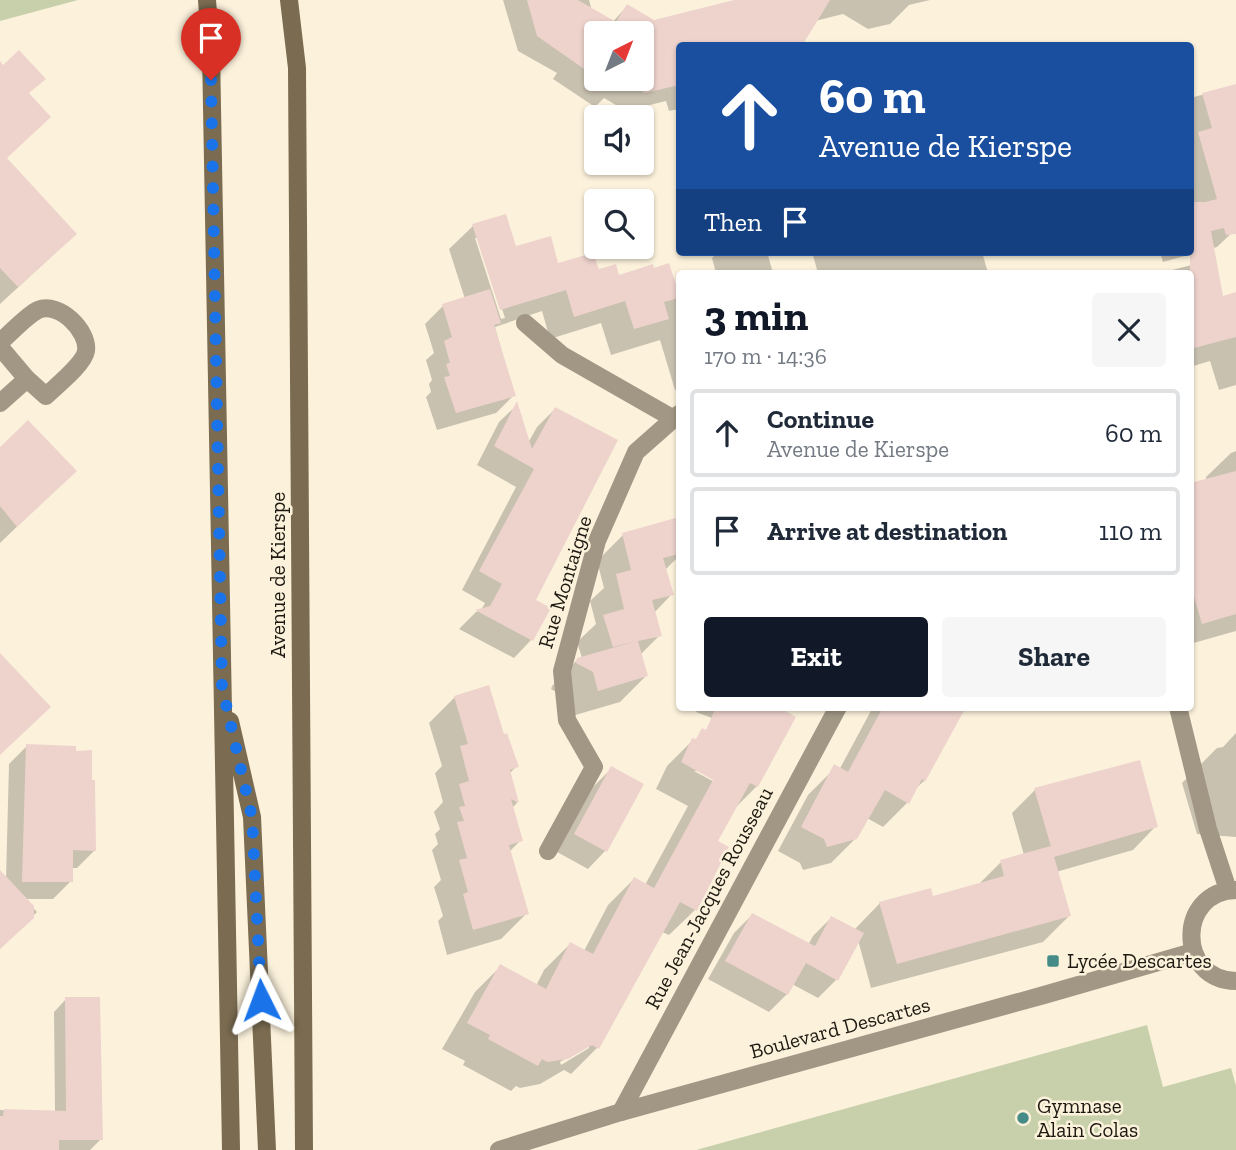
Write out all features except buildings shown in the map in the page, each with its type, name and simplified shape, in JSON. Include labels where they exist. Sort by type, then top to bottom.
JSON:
[{"type":"main road","points":[[207,0],[211,66],[230,1150]]},
{"type":"main road","name":"Avenue de Kierspe","points":[[289,0],[297,68],[304,1150]]},
{"type":"main road","points":[[222,687],[252,817],[267,1150]]},
{"type":"street","points":[[39,309],[52,309],[66,315],[82,334],[87,350],[82,361],[46,396],[27,379],[0,345],[39,309]]},
{"type":"street","points":[[525,323],[562,355],[676,416]]},
{"type":"street","points":[[0,403],[27,379]]},
{"type":"street","name":"Rue Montaigne","points":[[548,851],[594,767],[567,720],[562,671],[597,541],[636,452],[676,416]]},
{"type":"street","name":"Rue Jean-Jacques Rousseau","points":[[621,1111],[836,711]]},
{"type":"street","points":[[1179,711],[1208,829],[1232,890],[1216,894],[1197,912],[1192,924],[1193,952],[1208,971],[1219,978],[1236,981]]},
{"type":"street","name":"Boulevard Descartes","points":[[499,1150],[621,1111],[1193,952]]},
{"type":"green space","points":[[0,0],[78,0],[0,21]]},
{"type":"green space","name":"Gymnase Alain Colas","points":[[1147,1025],[1163,1087],[1231,1068],[1236,1086],[1236,1150],[696,1150]]},
{"type":"place","name":"Lycée Descartes","points":[[1053,961]]},
{"type":"place","name":"Gymnase Alain Colas","points":[[1023,1118]]},
{"type":"route","points":[[211,80],[222,687],[252,817],[261,1000]]}]
